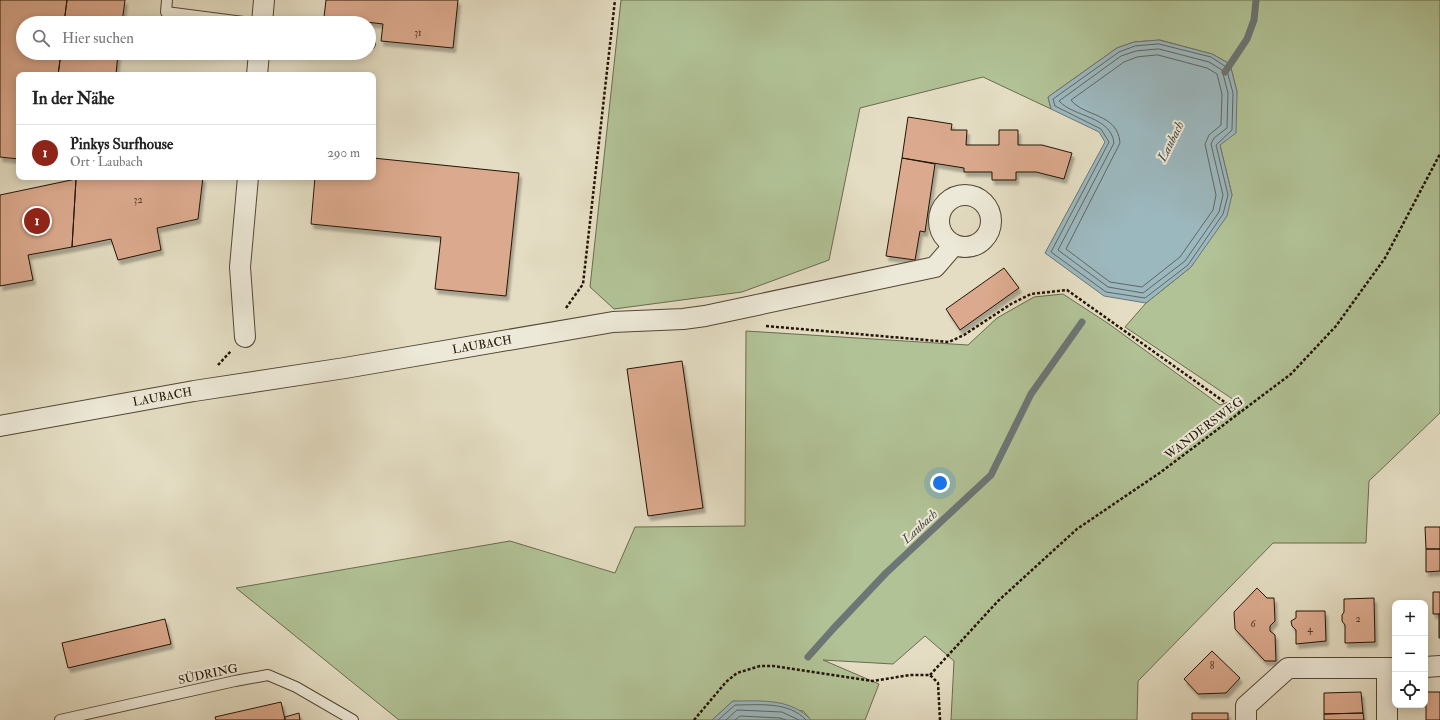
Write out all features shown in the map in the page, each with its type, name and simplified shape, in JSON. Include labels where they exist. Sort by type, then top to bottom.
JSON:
[{"type":"street","points":[[263,16],[264,0]]},
{"type":"street","points":[[257,72],[258,60]]},
{"type":"street","points":[[245,336],[240,267],[248,180]]},
{"type":"street","name":"LAUBACH","points":[[0,426],[194,391],[345,368],[613,322],[683,319],[705,316],[935,267],[954,245]]},
{"type":"street","points":[[1428,667],[1440,666]]},
{"type":"street","points":[[1246,720],[1246,706],[1288,668],[1391,668],[1387,720]]},
{"type":"lane","points":[[168,0],[166,12],[197,16]]},
{"type":"lane","name":"SÜDRING","points":[[60,720],[268,675],[296,687],[353,720]]},
{"type":"path","points":[[583,284],[615,0]]},
{"type":"path","name":"WANDERSWEG","points":[[930,675],[998,601],[1077,529],[1161,472],[1291,374],[1336,326],[1385,258],[1440,154]]},
{"type":"path","points":[[761,326],[949,342],[964,335],[1011,304],[1031,294],[1067,290],[1240,413]]},
{"type":"path","points":[[194,391],[245,336]]},
{"type":"path","points":[[694,720],[732,678],[749,668],[760,666],[781,666],[873,681],[910,675],[930,675],[938,683],[940,720]]},
{"type":"green space","points":[[621,0],[1440,0],[1440,413],[1369,481],[1366,543],[1273,543],[1138,681],[1137,720],[951,720],[954,661],[925,636],[893,664],[823,660],[879,684],[865,720],[811,720],[803,711],[733,701],[712,720],[399,720],[236,588],[510,541],[615,573],[635,527],[745,526],[746,331],[968,345],[997,318],[1034,297],[1063,294],[1109,324],[1220,405],[1234,400],[1125,327],[1146,303],[1191,267],[1232,195],[1220,145],[1237,92],[1230,64],[1212,54],[1160,40],[1134,42],[1117,48],[1048,97],[1051,109],[983,77],[860,108],[829,260],[742,292],[614,309],[590,287]]},
{"type":"water","points":[[1159,40],[1212,54],[1230,64],[1237,92],[1236,133],[1220,145],[1232,195],[1227,216],[1191,267],[1146,303],[1104,296],[1045,253],[1105,142],[1099,132],[1051,109],[1048,97],[1117,48],[1134,42]]},
{"type":"water","points":[[733,701],[765,701],[785,704],[803,713],[811,720],[712,720]]},
{"type":"building","points":[[0,0],[67,0],[65,16],[16,16],[16,60],[60,60],[58,72],[16,72],[16,159],[0,157]]},
{"type":"building","points":[[67,0],[125,0],[123,16],[65,16]]},
{"type":"building","points":[[326,0],[458,0],[453,48],[381,41],[383,24],[376,23],[376,16],[324,16]]},
{"type":"building","points":[[60,60],[117,60],[116,72],[58,72]]},
{"type":"building","points":[[908,117],[952,124],[951,130],[967,130],[966,145],[999,145],[999,130],[1018,130],[1018,145],[1042,145],[1072,153],[1064,179],[1036,172],[1016,172],[1016,180],[992,180],[992,172],[964,172],[964,168],[902,158]]},
{"type":"building","points":[[376,158],[519,173],[506,296],[435,289],[441,237],[311,224],[315,180],[376,180]]},
{"type":"building","points":[[902,158],[935,164],[925,232],[920,231],[915,260],[886,256]]},
{"type":"building","points":[[76,180],[203,180],[198,219],[157,228],[161,250],[118,260],[111,239],[72,247]]},
{"type":"building","points":[[76,180],[72,247],[28,255],[33,280],[0,286],[0,195]]},
{"type":"building","points":[[1004,268],[1019,288],[960,330],[946,309]]},
{"type":"building","points":[[682,361],[703,508],[648,516],[627,369]]},
{"type":"building","points":[[1425,527],[1440,527],[1440,549],[1426,549]]},
{"type":"building","points":[[1426,549],[1440,549],[1440,571],[1426,572]]},
{"type":"building","points":[[1257,588],[1267,598],[1274,598],[1275,621],[1270,626],[1270,631],[1275,635],[1276,661],[1265,661],[1235,629],[1234,612]]},
{"type":"building","points":[[1433,592],[1440,592],[1440,614],[1433,614]]},
{"type":"building","points":[[1374,598],[1375,642],[1345,643],[1345,625],[1342,621],[1344,599]]},
{"type":"building","points":[[1296,611],[1325,611],[1326,641],[1296,644],[1296,630],[1292,626],[1291,621],[1296,618]]},
{"type":"building","points":[[1440,614],[1440,638],[1439,638]]},
{"type":"building","points":[[165,619],[171,644],[68,668],[62,643]]},
{"type":"building","points":[[1212,651],[1240,678],[1226,693],[1198,694],[1184,679]]},
{"type":"building","points":[[1361,692],[1363,713],[1324,714],[1324,693]]},
{"type":"building","points":[[1428,692],[1440,692],[1440,720],[1426,720]]},
{"type":"building","points":[[281,702],[285,720],[216,720],[215,717]]},
{"type":"building","points":[[299,713],[300,720],[285,720],[285,717]]},
{"type":"building","points":[[1192,713],[1228,713],[1228,720],[1192,720]]},
{"type":"building","points":[[1363,713],[1364,720],[1324,720],[1324,714]]},
{"type":"waterway","name":"Laubach","points":[[1225,72],[1247,39],[1254,20],[1256,0]]},
{"type":"waterway","name":"Laubach","points":[[808,657],[886,573],[991,475],[1031,394],[1082,322]]},
{"type":"place","name":"Pinkys Surfhouse","points":[[37,221]]}]
